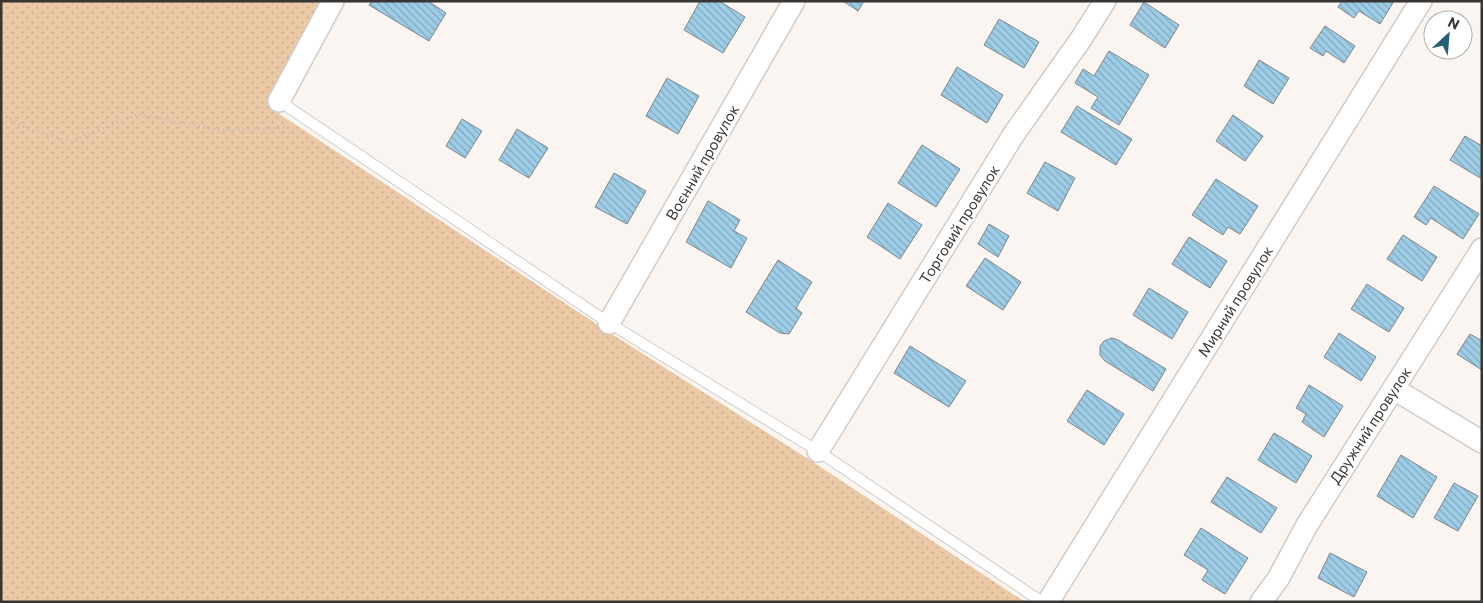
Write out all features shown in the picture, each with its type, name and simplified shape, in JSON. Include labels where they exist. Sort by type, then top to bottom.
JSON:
[{"type":"street","points":[[279,101],[332,1]]},
{"type":"street","name":"Воєнний провулок","points":[[609,323],[794,1]]},
{"type":"street","name":"Торговий провулок","points":[[818,451],[1014,134],[1081,39],[1105,1]]},
{"type":"street","name":"Мирний провулок","points":[[1048,602],[1421,1]]},
{"type":"street","name":"Дружний провулок","points":[[1261,602],[1278,579],[1307,525],[1482,249]]},
{"type":"street","points":[[1394,389],[1482,442]]},
{"type":"lane","points":[[279,101],[609,323],[818,451],[1042,602]]},
{"type":"path","points":[[1,115],[27,128],[71,142],[137,114],[217,130],[262,130],[313,124]]},
{"type":"shaded area","points":[[1,1],[333,1],[275,111],[607,331],[813,462],[1025,602],[1,602]]},
{"type":"building","points":[[372,1],[428,1],[446,13],[429,41],[369,5]]},
{"type":"building","points":[[700,1],[719,1],[745,17],[723,53],[684,30]]},
{"type":"building","points":[[843,1],[864,1],[858,11]]},
{"type":"building","points":[[1342,1],[1394,1],[1380,24],[1359,11],[1354,18],[1338,7]]},
{"type":"building","points":[[1144,2],[1179,25],[1165,48],[1130,25]]},
{"type":"building","points":[[999,19],[1039,42],[1024,68],[984,45]]},
{"type":"building","points":[[1325,26],[1355,46],[1344,63],[1326,51],[1323,56],[1310,48]]},
{"type":"building","points":[[1109,51],[1149,75],[1119,125],[1091,108],[1098,97],[1075,83],[1083,69],[1094,76]]},
{"type":"building","points":[[1259,60],[1289,78],[1273,104],[1244,86]]},
{"type":"building","points":[[957,67],[1003,95],[987,123],[941,95]]},
{"type":"building","points":[[667,78],[699,96],[678,134],[646,116]]},
{"type":"building","points":[[1077,106],[1132,139],[1116,165],[1061,132]]},
{"type":"building","points":[[1233,115],[1263,136],[1245,161],[1216,141]]},
{"type":"building","points":[[462,119],[482,131],[465,158],[446,146]]},
{"type":"building","points":[[517,129],[548,148],[529,178],[499,160]]},
{"type":"building","points":[[1465,136],[1482,146],[1482,179],[1450,160]]},
{"type":"building","points":[[922,145],[960,169],[936,207],[898,183]]},
{"type":"building","points":[[1045,162],[1075,178],[1058,211],[1027,193]]},
{"type":"building","points":[[614,173],[646,191],[627,224],[595,207]]},
{"type":"building","points":[[1216,179],[1258,206],[1240,234],[1228,227],[1223,235],[1192,215]]},
{"type":"building","points":[[1434,186],[1479,214],[1463,239],[1431,218],[1426,225],[1414,217]]},
{"type":"building","points":[[708,201],[740,220],[734,231],[747,238],[731,268],[686,242]]},
{"type":"building","points":[[888,203],[922,225],[900,259],[867,237]]},
{"type":"building","points":[[989,224],[1009,236],[998,257],[978,244]]},
{"type":"building","points":[[1403,235],[1437,257],[1422,281],[1387,259]]},
{"type":"building","points":[[1189,237],[1227,261],[1210,288],[1172,264]]},
{"type":"building","points":[[985,258],[1021,282],[1003,310],[966,286]]},
{"type":"building","points":[[778,260],[812,282],[796,308],[802,313],[789,334],[780,333],[746,312]]},
{"type":"building","points":[[1367,284],[1404,308],[1389,332],[1351,309]]},
{"type":"building","points":[[1149,288],[1188,312],[1172,339],[1133,315]]},
{"type":"building","points":[[1339,333],[1376,357],[1361,381],[1324,357]]},
{"type":"building","points":[[1470,334],[1482,341],[1482,370],[1457,354]]},
{"type":"building","points":[[1112,338],[1166,369],[1153,391],[1105,361],[1100,355],[1100,346],[1104,341]]},
{"type":"building","points":[[910,346],[966,381],[949,407],[894,373]]},
{"type":"building","points":[[1309,385],[1343,406],[1324,437],[1302,422],[1306,414],[1296,408]]},
{"type":"building","points":[[1087,390],[1124,414],[1104,445],[1067,421]]},
{"type":"building","points":[[1274,433],[1312,456],[1296,483],[1258,460]]},
{"type":"building","points":[[1401,455],[1437,477],[1413,518],[1377,496]]},
{"type":"building","points":[[1227,477],[1277,508],[1261,533],[1211,502]]},
{"type":"building","points":[[1454,483],[1478,496],[1458,531],[1434,518]]},
{"type":"building","points":[[1201,528],[1248,558],[1225,594],[1202,580],[1208,570],[1184,555]]},
{"type":"building","points":[[1330,553],[1367,572],[1354,597],[1318,578]]}]
